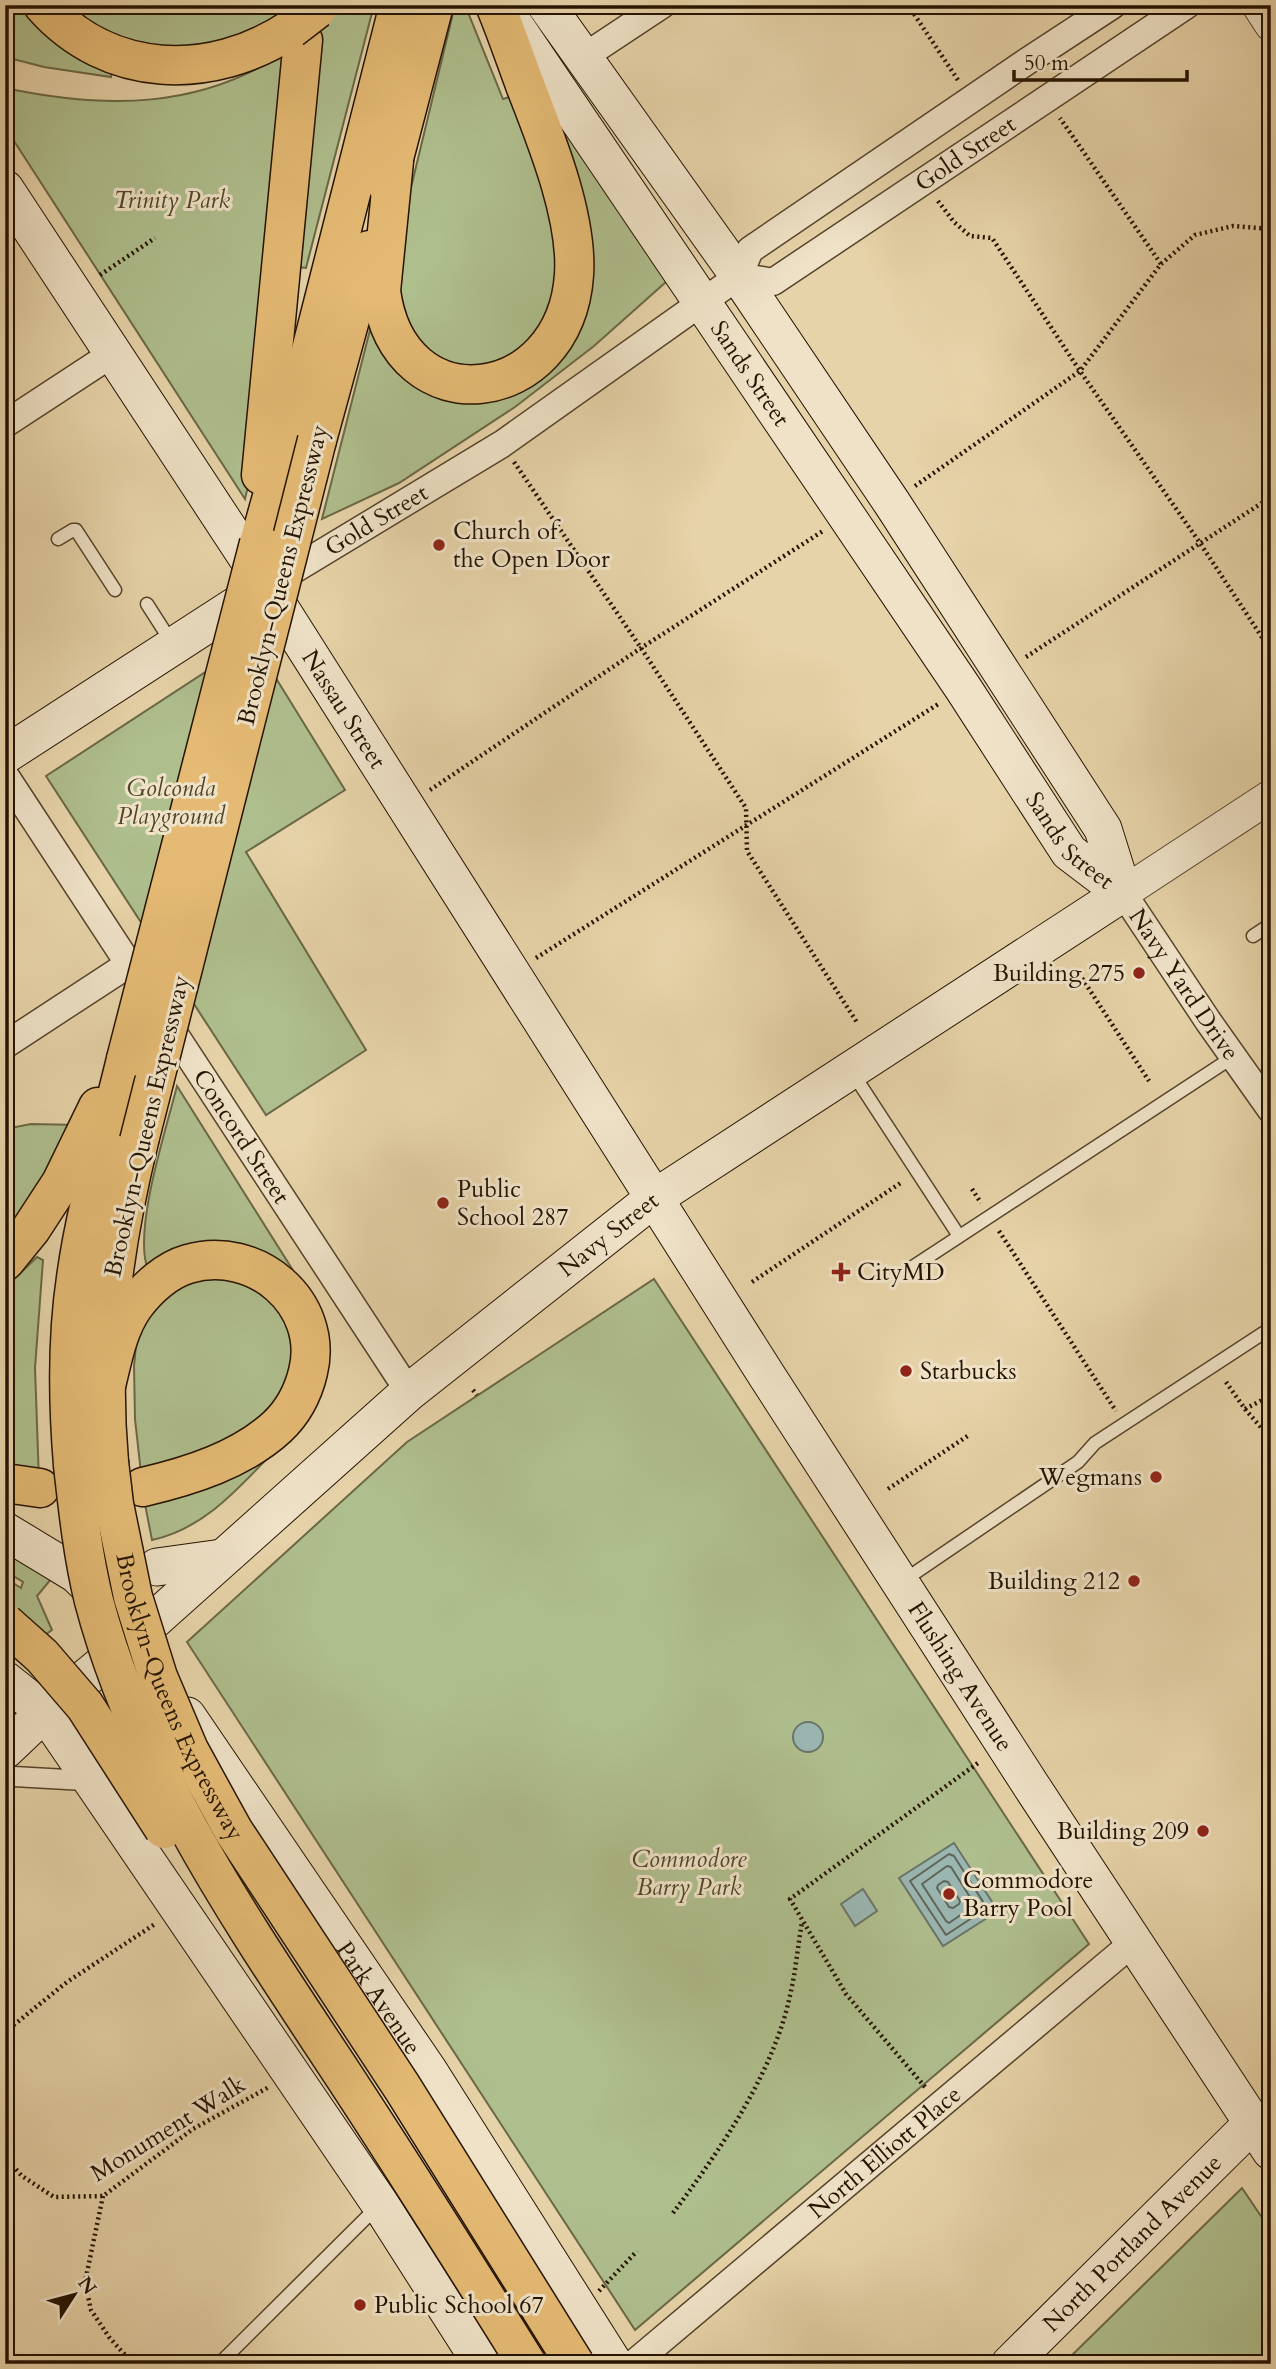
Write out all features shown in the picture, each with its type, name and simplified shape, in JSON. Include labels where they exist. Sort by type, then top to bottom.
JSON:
[{"type":"highway","points":[[43,5],[54,18],[88,42],[122,56],[153,64],[191,66],[230,60],[263,46],[308,21]]},
{"type":"highway","name":"Brooklyn-Queens Expressway","points":[[399,5],[112,1134],[89,1211],[76,1278],[70,1390],[91,1463],[114,1504],[133,1597],[158,1677],[188,1750],[233,1830],[402,2087],[575,2364]]},
{"type":"highway","name":"Brooklyn-Queens Expressway","points":[[434,5],[394,161],[290,433],[259,543],[126,1059],[112,1134],[121,1221],[110,1286],[105,1390],[91,1463],[84,1552],[108,1647],[128,1701],[157,1768],[201,1850],[527,2364]]},
{"type":"highway","points":[[394,161],[381,291],[384,310],[396,341],[409,358],[425,370],[441,379],[457,383],[490,383],[520,372],[546,350],[564,318],[571,295],[574,254],[553,164],[495,5]]},
{"type":"highway","points":[[290,433],[308,21]]},
{"type":"highway","points":[[5,1261],[31,1229],[61,1183],[112,1134]]},
{"type":"highway","points":[[105,1390],[119,1334],[133,1307],[168,1273],[187,1264],[226,1261],[245,1264],[264,1272],[282,1285],[298,1306],[306,1324],[311,1344],[311,1363],[306,1383],[300,1398],[279,1425],[265,1437],[212,1465],[186,1476],[143,1487]]},
{"type":"highway","points":[[5,1623],[43,1656],[85,1706],[206,1892],[258,1959],[292,1997]]},
{"type":"main road","name":"Sands Street","points":[[501,5],[847,515],[1069,852],[1123,893]]},
{"type":"main road","name":"Sands Street","points":[[546,5],[739,276],[1002,673],[1103,829],[1123,893]]},
{"type":"main road","name":"Nassau Street","points":[[5,190],[266,586],[653,1199]]},
{"type":"main road","name":"Gold Street","points":[[5,755],[266,586]]},
{"type":"main road","name":"Navy Street","points":[[5,1750],[409,1392],[653,1199],[1123,893]]},
{"type":"main road","name":"Flushing Avenue","points":[[653,1199],[1032,1787],[1262,2137]]},
{"type":"main road","name":"Park Avenue","points":[[26,1540],[76,1574],[107,1604],[134,1638],[431,2076],[614,2364]]},
{"type":"main road","points":[[157,1567],[222,1558]]},
{"type":"main road","points":[[5,1680],[45,1712],[93,1781],[169,1914],[338,2142],[482,2364]]},
{"type":"main road","points":[[169,1914],[275,1845]]},
{"type":"main road","points":[[338,2142],[431,2076]]},
{"type":"main road","name":"North Portland Avenue","points":[[1010,2364],[1262,2137]]},
{"type":"street","points":[[582,58],[662,5]]},
{"type":"street","name":"Gold Street","points":[[266,586],[502,444],[739,276],[750,250],[1114,5]]},
{"type":"street","name":"Gold Street","points":[[739,276],[773,282],[1187,5]]},
{"type":"street","points":[[1258,5],[1271,25]]},
{"type":"street","points":[[5,424],[112,354]]},
{"type":"street","name":"Concord Street","points":[[5,775],[409,1392]]},
{"type":"street","name":"Navy Street","points":[[1123,893],[1271,796]]},
{"type":"street","name":"Navy Yard Drive","points":[[1123,893],[1271,1110]]},
{"type":"street","points":[[5,1045],[129,964]]},
{"type":"street","points":[[5,1776],[93,1781]]},
{"type":"street","name":"North Elliott Place","points":[[633,2364],[1135,1941]]},
{"type":"lane","points":[[58,539],[76,530],[115,590]]},
{"type":"lane","points":[[147,604],[174,646]]},
{"type":"lane","points":[[1253,936],[1271,924]]},
{"type":"lane","points":[[908,1270],[1233,1057]]},
{"type":"lane","points":[[851,1069],[959,1236]]},
{"type":"lane","points":[[901,1582],[1078,1462],[1095,1443],[1271,1328]]},
{"type":"lane","points":[[219,2364],[380,2204]]},
{"type":"path","points":[[908,5],[963,89]]},
{"type":"path","points":[[1056,113],[1161,264]]},
{"type":"path","points":[[933,195],[954,222],[970,236],[992,238],[1271,651]]},
{"type":"path","points":[[891,503],[1080,371],[1161,264],[1195,236],[1233,226],[1271,229]]},
{"type":"path","points":[[100,275],[155,238]]},
{"type":"path","points":[[502,444],[746,808],[747,851],[858,1024]]},
{"type":"path","points":[[1002,673],[1271,497]]},
{"type":"path","points":[[406,806],[641,648],[847,515]]},
{"type":"path","points":[[511,974],[963,688]]},
{"type":"path","points":[[1076,969],[1149,1081]]},
{"type":"path","points":[[752,1282],[902,1182]]},
{"type":"path","points":[[972,1189],[1124,1424]]},
{"type":"path","points":[[1226,1382],[1271,1439]]},
{"type":"path","points":[[473,1390],[477,1395]]},
{"type":"path","points":[[1245,1409],[1268,1397],[1271,1391]]},
{"type":"path","points":[[888,1489],[969,1435]]},
{"type":"path","points":[[926,2088],[846,1994],[790,1899],[978,1763]]},
{"type":"path","points":[[5,2032],[67,1982],[169,1914]]},
{"type":"path","points":[[673,2213],[737,2120],[769,2056],[791,1992],[803,1921]]},
{"type":"path","name":"Monument Walk","points":[[5,2157],[22,2176],[54,2197],[103,2196],[193,2129],[279,2081]]},
{"type":"path","points":[[103,2196],[85,2282],[91,2310],[109,2337],[133,2364]]},
{"type":"path","points":[[598,2291],[637,2251]]},
{"type":"green space","points":[[5,5],[22,5],[112,71],[111,77],[44,67],[5,57]]},
{"type":"green space","points":[[55,5],[293,5],[279,23],[162,57]]},
{"type":"green space","name":"Trinity Park","points":[[344,5],[374,5],[306,268],[297,267],[315,31]]},
{"type":"green space","points":[[455,5],[465,5],[503,99],[516,95],[536,149],[563,268],[533,345],[483,367],[459,366],[439,359],[406,331],[395,254]]},
{"type":"green space","name":"Trinity Park","points":[[288,50],[249,482],[245,499],[5,127],[5,88],[79,99],[151,99],[187,94],[221,84],[255,70]]},
{"type":"green space","points":[[540,92],[667,281],[594,346],[515,407],[399,483],[322,519],[373,318],[423,387],[572,338]]},
{"type":"green space","name":"Golconda Playground","points":[[253,641],[345,790],[246,852],[366,1050],[266,1115],[46,776]]},
{"type":"green space","points":[[177,1086],[306,1291],[149,1266],[146,1263],[145,1224],[149,1200]]},
{"type":"green space","points":[[31,1124],[79,1125],[5,1245],[5,1129]]},
{"type":"green space","points":[[37,1257],[43,1260],[35,1368],[39,1481],[5,1476],[5,1288]]},
{"type":"green space","points":[[232,1275],[276,1300],[297,1346],[286,1398],[242,1434],[141,1473],[135,1419],[134,1366],[144,1315],[182,1280]]},
{"type":"green space","name":"Commodore Barry Park","points":[[654,1279],[1089,1944],[635,2330],[187,1642],[407,1442]]},
{"type":"green space","points":[[285,1440],[241,1486],[209,1513],[172,1534],[152,1540],[144,1499]]},
{"type":"green space","points":[[5,1543],[56,1573],[37,1596],[52,1630],[10,1660],[5,1657],[5,1578],[21,1588],[23,1582],[5,1571]]},
{"type":"green space","points":[[1242,2188],[1271,2231],[1271,2364],[1063,2364]]},
{"type":"water","points":[[808,1722],[819,1726],[823,1737],[819,1748],[808,1752],[797,1748],[793,1737],[797,1726]]},
{"type":"water","name":"Commodore Barry Pool","points":[[954,1843],[998,1911],[943,1946],[899,1878]]},
{"type":"water","points":[[863,1889],[877,1911],[855,1926],[841,1904]]},
{"type":"place","name":"Church of the Open Door","points":[[439,545]]},
{"type":"place","name":"Building 275","points":[[1139,973]]},
{"type":"place","name":"Public School 287","points":[[443,1203]]},
{"type":"place","name":"CityMD","points":[[841,1272]]},
{"type":"place","name":"Starbucks","points":[[906,1371]]},
{"type":"place","name":"Wegmans","points":[[1156,1477]]},
{"type":"place","name":"Building 212","points":[[1134,1581]]},
{"type":"place","name":"Building 209","points":[[1203,1831]]},
{"type":"place","name":"Commodore Barry Pool","points":[[949,1894]]},
{"type":"place","name":"Public School 67","points":[[360,2305]]}]
